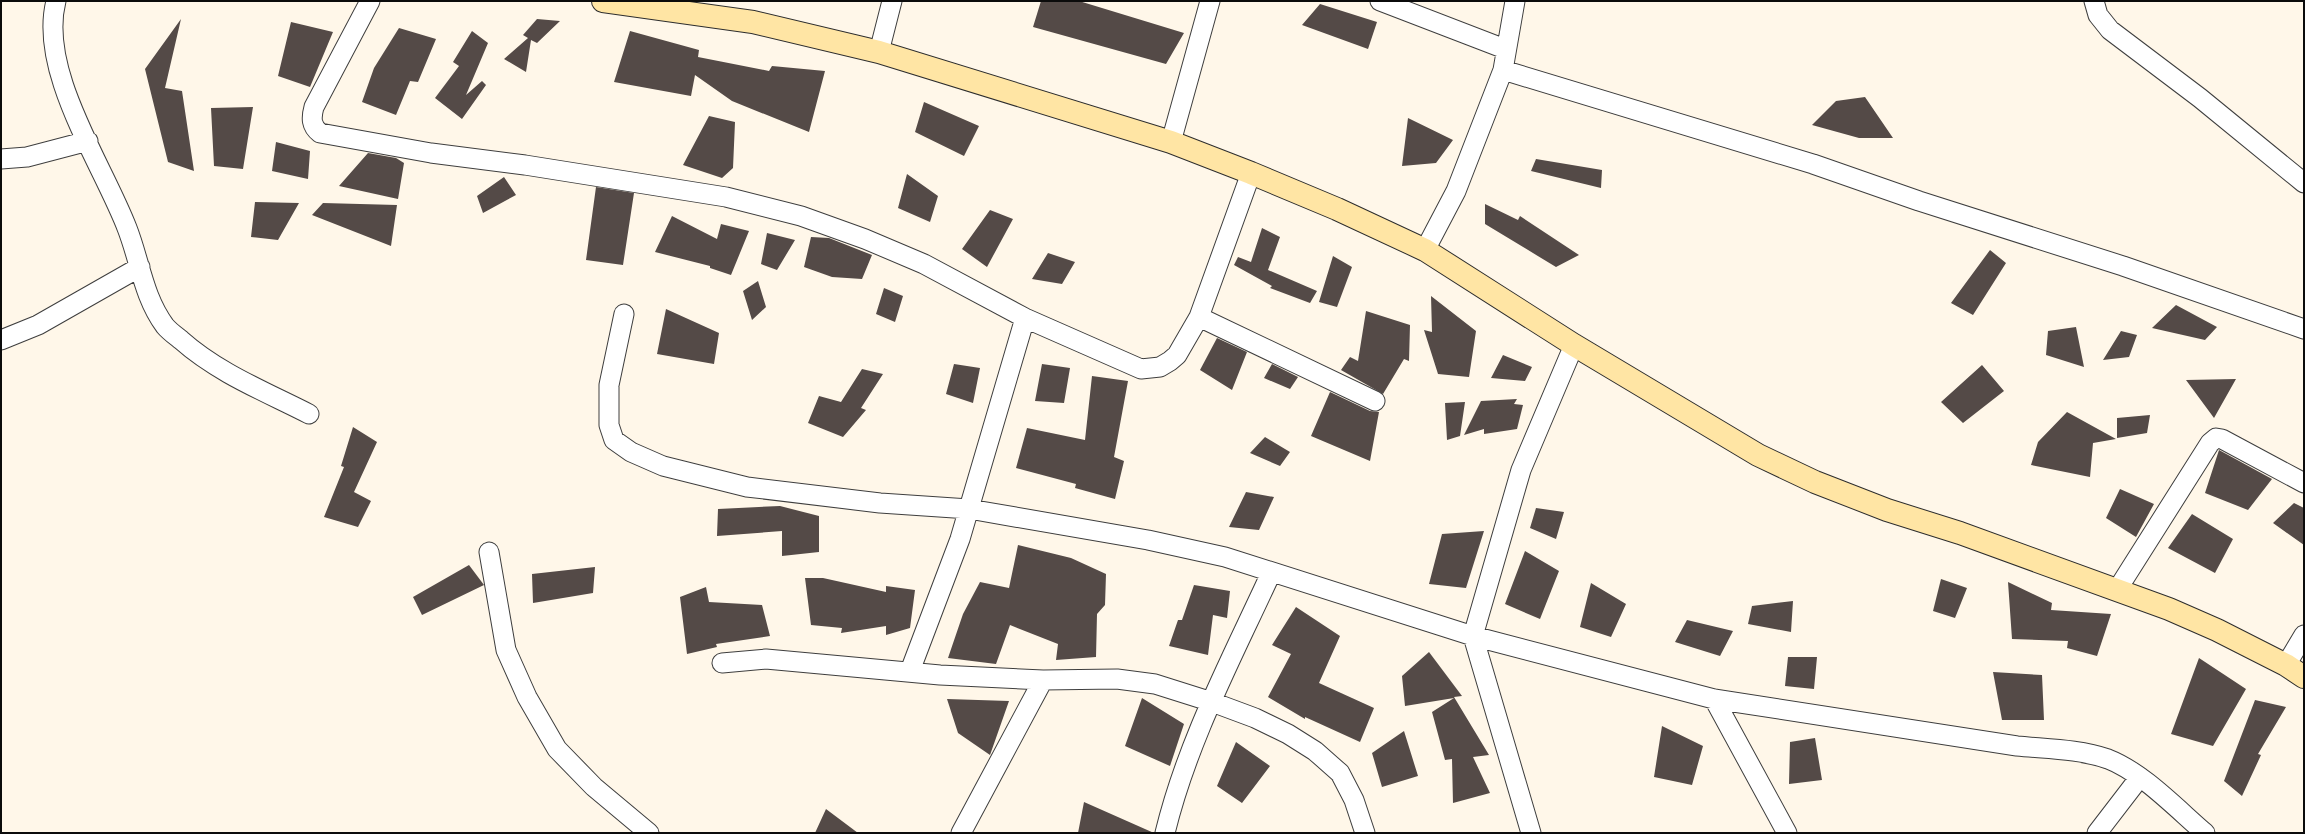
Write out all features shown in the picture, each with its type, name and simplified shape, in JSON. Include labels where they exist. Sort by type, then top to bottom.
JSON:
[{"type":"main road","points":[[603,1],[753,22],[879,52],[1171,142],[1251,173],[1337,208],[1425,250],[1574,344],[1714,430],[1758,455],[1815,482],[2117,590],[2217,630],[2286,665],[2304,677]]},
{"type":"street","points":[[56,1],[52,17],[54,50],[68,98],[118,206],[140,267],[146,292],[166,327],[191,349],[227,372],[309,414]]},
{"type":"street","points":[[370,1],[314,107],[311,118],[315,129],[320,133],[431,154],[524,165],[726,197],[801,216],[865,239],[924,264],[1025,318],[1136,367],[1150,370],[1160,368],[1176,355],[1199,317],[1251,173]]},
{"type":"street","points":[[879,52],[892,1]]},
{"type":"street","points":[[1171,142],[1210,1]]},
{"type":"street","points":[[1380,1],[1505,48]]},
{"type":"street","points":[[1425,250],[1456,191],[1503,70],[1505,48],[1515,1]]},
{"type":"street","points":[[2094,1],[2098,15],[2110,30],[2200,98],[2304,183]]},
{"type":"street","points":[[1503,70],[1814,164],[1918,201],[2123,266],[2304,329]]},
{"type":"street","points":[[1,159],[27,157],[88,141]]},
{"type":"street","points":[[1,340],[38,325],[140,267]]},
{"type":"street","points":[[624,314],[609,385],[609,425],[614,440],[631,452],[663,466],[747,487],[880,503],[969,509],[1148,540],[1225,557],[1270,573],[1473,636],[1714,699],[2017,746],[2066,750],[2108,760],[2140,778],[2205,833]]},
{"type":"street","points":[[1199,317],[1375,401]]},
{"type":"street","points":[[910,671],[960,539],[1025,318]]},
{"type":"street","points":[[1530,833],[1473,636],[1522,470],[1574,344]]},
{"type":"street","points":[[2117,590],[2210,443],[2216,438],[2222,439],[2304,483]]},
{"type":"street","points":[[489,552],[506,650],[527,696],[557,749],[594,787],[649,833]]},
{"type":"street","points":[[1165,833],[1172,803],[1212,702],[1270,573]]},
{"type":"street","points":[[2286,665],[2304,635]]},
{"type":"street","points":[[722,663],[766,659],[910,671],[940,675],[1043,680],[1117,678],[1155,684],[1212,702],[1262,722],[1288,734],[1315,751],[1340,773],[1354,800],[1365,833]]},
{"type":"street","points":[[961,833],[1043,680]]},
{"type":"street","points":[[1714,699],[1787,833]]},
{"type":"street","points":[[2097,833],[2140,778]]},
{"type":"building","points":[[1041,1],[1079,1],[1184,33],[1166,64],[1033,27]]},
{"type":"building","points":[[1320,4],[1377,22],[1368,49],[1302,25]]},
{"type":"building","points":[[181,19],[165,88],[182,91],[194,171],[168,162],[145,69]]},
{"type":"building","points":[[537,19],[560,21],[537,43],[531,40],[526,72],[504,59],[528,38],[523,35]]},
{"type":"building","points":[[291,22],[333,32],[310,87],[278,76]]},
{"type":"building","points":[[399,28],[436,39],[418,82],[410,81],[396,115],[362,102],[374,68]]},
{"type":"building","points":[[472,31],[488,43],[466,95],[482,81],[486,85],[462,119],[435,98],[459,66],[453,62]]},
{"type":"building","points":[[630,31],[699,50],[698,57],[769,71],[772,66],[825,71],[809,132],[732,101],[695,75],[691,96],[614,82]]},
{"type":"building","points":[[1865,97],[1893,138],[1859,138],[1812,125],[1836,101]]},
{"type":"building","points":[[924,102],[979,126],[964,156],[915,132]]},
{"type":"building","points":[[253,107],[243,169],[214,166],[211,108]]},
{"type":"building","points":[[709,116],[735,122],[733,168],[722,178],[683,165]]},
{"type":"building","points":[[1408,118],[1453,140],[1436,163],[1402,166]]},
{"type":"building","points":[[276,142],[310,151],[308,179],[272,171]]},
{"type":"building","points":[[368,153],[396,158],[404,163],[398,199],[339,186]]},
{"type":"building","points":[[1536,159],[1602,170],[1601,188],[1531,171]]},
{"type":"building","points":[[907,174],[938,196],[930,222],[898,208]]},
{"type":"building","points":[[504,177],[516,195],[483,213],[477,196]]},
{"type":"building","points":[[596,187],[634,193],[623,265],[586,260]]},
{"type":"building","points":[[255,202],[299,203],[278,240],[251,237]]},
{"type":"building","points":[[323,203],[397,205],[391,246],[312,215]]},
{"type":"building","points":[[1485,204],[1518,220],[1520,216],[1579,255],[1556,267],[1485,224]]},
{"type":"building","points":[[990,210],[1013,219],[987,267],[962,249]]},
{"type":"building","points":[[672,216],[717,239],[721,224],[749,231],[731,275],[710,268],[710,266],[655,252]]},
{"type":"building","points":[[1262,228],[1280,237],[1268,270],[1317,291],[1310,303],[1270,288],[1272,286],[1234,265],[1238,257],[1251,262]]},
{"type":"building","points":[[767,233],[795,240],[777,270],[761,264]]},
{"type":"building","points":[[811,237],[829,238],[872,255],[862,279],[832,277],[804,267]]},
{"type":"building","points":[[1990,250],[2006,263],[1973,315],[1951,303]]},
{"type":"building","points":[[1048,253],[1075,262],[1062,284],[1032,279]]},
{"type":"building","points":[[1333,256],[1352,267],[1337,307],[1319,302]]},
{"type":"building","points":[[758,281],[766,307],[752,320],[743,291]]},
{"type":"building","points":[[884,288],[903,296],[895,322],[876,314]]},
{"type":"building","points":[[1431,296],[1476,331],[1469,377],[1438,374],[1424,330],[1432,332]]},
{"type":"building","points":[[2176,305],[2217,327],[2205,340],[2152,328]]},
{"type":"building","points":[[666,309],[719,333],[714,364],[657,354]]},
{"type":"building","points":[[1366,311],[1410,325],[1409,361],[1404,359],[1383,394],[1341,370],[1350,357],[1358,361]]},
{"type":"building","points":[[2076,327],[2084,367],[2046,355],[2048,331]]},
{"type":"building","points":[[2121,331],[2137,335],[2129,357],[2103,360]]},
{"type":"building","points":[[1217,338],[1247,352],[1232,390],[1200,370]]},
{"type":"building","points":[[1503,355],[1532,367],[1525,381],[1491,378]]},
{"type":"building","points":[[954,364],[980,368],[973,403],[946,394]]},
{"type":"building","points":[[1042,364],[1070,368],[1064,403],[1035,401]]},
{"type":"building","points":[[1272,364],[1298,377],[1290,389],[1264,378]]},
{"type":"building","points":[[1982,365],[2004,391],[1963,423],[1941,402]]},
{"type":"building","points":[[862,369],[883,374],[861,408],[866,410],[843,437],[808,423],[819,396],[841,402]]},
{"type":"building","points":[[1092,376],[1128,381],[1114,457],[1124,461],[1115,499],[1075,488],[1076,484],[1016,468],[1027,428],[1085,440]]},
{"type":"building","points":[[2236,379],[2214,418],[2186,380]]},
{"type":"building","points":[[1330,392],[1370,411],[1379,412],[1370,461],[1311,436]]},
{"type":"building","points":[[1517,399],[1514,404],[1523,405],[1517,429],[1484,434],[1484,429],[1464,435],[1481,401]]},
{"type":"building","points":[[1465,402],[1460,436],[1447,440],[1445,403]]},
{"type":"building","points":[[2067,412],[2116,439],[2093,443],[2090,477],[2031,465],[2038,442]]},
{"type":"building","points":[[2150,415],[2147,433],[2117,438],[2117,418]]},
{"type":"building","points":[[353,427],[377,442],[354,492],[371,501],[358,527],[324,517],[344,467],[341,466]]},
{"type":"building","points":[[1265,437],[1290,452],[1280,466],[1250,453]]},
{"type":"building","points":[[2219,450],[2272,479],[2248,510],[2205,493]]},
{"type":"building","points":[[2120,489],[2154,504],[2136,537],[2106,518]]},
{"type":"building","points":[[1246,492],[1274,497],[1259,530],[1229,527]]},
{"type":"building","points":[[2294,503],[2304,508],[2304,545],[2273,523]]},
{"type":"building","points":[[780,506],[819,516],[819,552],[782,556],[782,531],[717,536],[718,509]]},
{"type":"building","points":[[1536,508],[1564,512],[1556,539],[1530,528]]},
{"type":"building","points":[[2192,514],[2233,539],[2215,573],[2168,548]]},
{"type":"building","points":[[1484,531],[1466,588],[1429,584],[1442,534]]},
{"type":"building","points":[[1018,545],[1071,558],[1106,574],[1105,605],[1097,614],[1096,657],[1056,660],[1058,644],[1010,625],[996,664],[948,658],[963,614],[980,582],[1009,588]]},
{"type":"building","points":[[1525,551],[1559,571],[1540,619],[1505,604]]},
{"type":"building","points":[[469,565],[484,585],[422,615],[413,597]]},
{"type":"building","points":[[595,567],[593,593],[533,603],[532,574]]},
{"type":"building","points":[[805,578],[823,578],[886,592],[886,586],[915,590],[910,628],[886,635],[886,626],[841,633],[842,628],[811,625]]},
{"type":"building","points":[[1941,579],[1967,588],[1955,618],[1933,611]]},
{"type":"building","points":[[2008,582],[2052,603],[2051,610],[2111,614],[2097,656],[2067,648],[2068,641],[2012,639]]},
{"type":"building","points":[[1591,583],[1626,604],[1611,637],[1580,627]]},
{"type":"building","points":[[1194,585],[1230,591],[1227,618],[1213,615],[1208,655],[1169,646],[1178,620],[1182,620]]},
{"type":"building","points":[[706,587],[709,602],[762,605],[770,636],[716,644],[717,647],[687,654],[680,597]]},
{"type":"building","points":[[1793,601],[1791,632],[1748,624],[1752,606]]},
{"type":"building","points":[[1296,607],[1340,636],[1319,683],[1374,708],[1360,742],[1305,717],[1305,719],[1268,697],[1291,654],[1272,645]]},
{"type":"building","points":[[1687,620],[1733,631],[1720,656],[1675,642]]},
{"type":"building","points":[[1429,652],[1462,696],[1454,697],[1489,755],[1473,757],[1490,793],[1453,803],[1452,759],[1445,760],[1432,712],[1454,698],[1405,706],[1402,676]]},
{"type":"building","points":[[1788,657],[1817,657],[1814,689],[1785,686]]},
{"type":"building","points":[[2199,658],[2246,689],[2213,746],[2171,734]]},
{"type":"building","points":[[1993,672],[2042,675],[2044,720],[2002,720]]},
{"type":"building","points":[[1142,698],[1184,724],[1170,766],[1125,746]]},
{"type":"building","points":[[947,699],[1009,701],[990,755],[958,733]]},
{"type":"building","points":[[2255,700],[2286,707],[2258,754],[2261,755],[2242,796],[2224,781]]},
{"type":"building","points":[[1662,726],[1703,746],[1692,785],[1654,777]]},
{"type":"building","points":[[1404,731],[1418,776],[1382,787],[1372,753]]},
{"type":"building","points":[[1815,738],[1822,780],[1789,784],[1790,742]]},
{"type":"building","points":[[1236,742],[1270,766],[1242,803],[1217,786]]},
{"type":"building","points":[[1084,802],[1154,833],[1078,833]]},
{"type":"building","points":[[826,809],[858,833],[815,833]]}]
